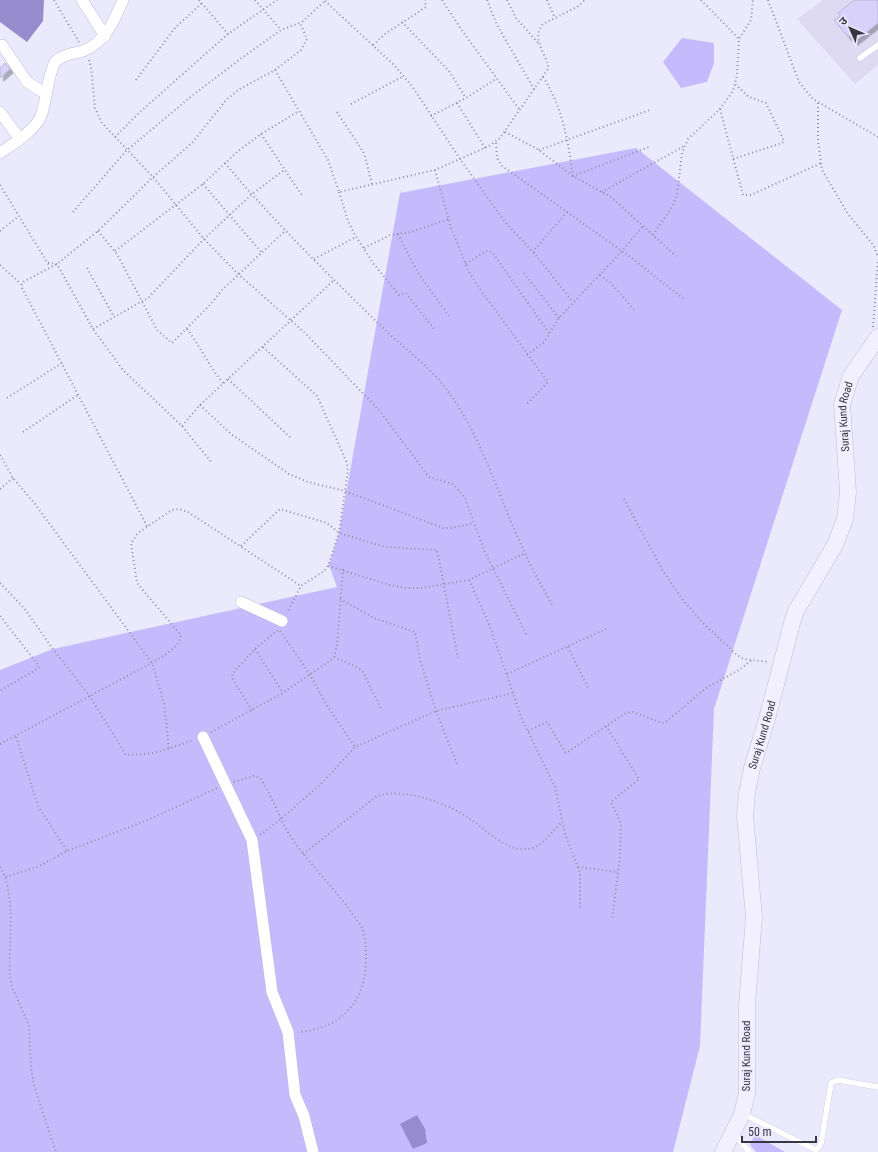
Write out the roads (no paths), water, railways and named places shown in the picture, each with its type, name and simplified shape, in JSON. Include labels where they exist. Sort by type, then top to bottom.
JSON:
[{"type":"street","points":[[82,0],[105,36]]},
{"type":"street","points":[[0,153],[20,139],[35,125],[42,115],[55,62],[64,56],[83,51],[94,45],[105,36],[123,0]]},
{"type":"street","points":[[2,45],[27,82],[46,94]]},
{"type":"street","points":[[0,112],[20,139]]},
{"type":"street","name":"Suraj Kund Road","points":[[723,1152],[742,1114],[747,1093],[746,1005],[754,917],[744,816],[752,768],[767,719],[796,611],[835,544],[845,520],[848,492],[842,404],[851,376],[875,341]]},
{"type":"street","points":[[241,602],[281,625]]},
{"type":"street","points":[[203,737],[252,840],[272,992],[288,1032],[295,1095],[304,1116],[313,1152]]},
{"type":"lane","points":[[860,58],[878,45]]},
{"type":"lane","points":[[742,1114],[816,1150],[821,1144],[831,1083],[838,1080],[878,1087]]},
{"type":"lane","points":[[734,1132],[749,1152]]}]
